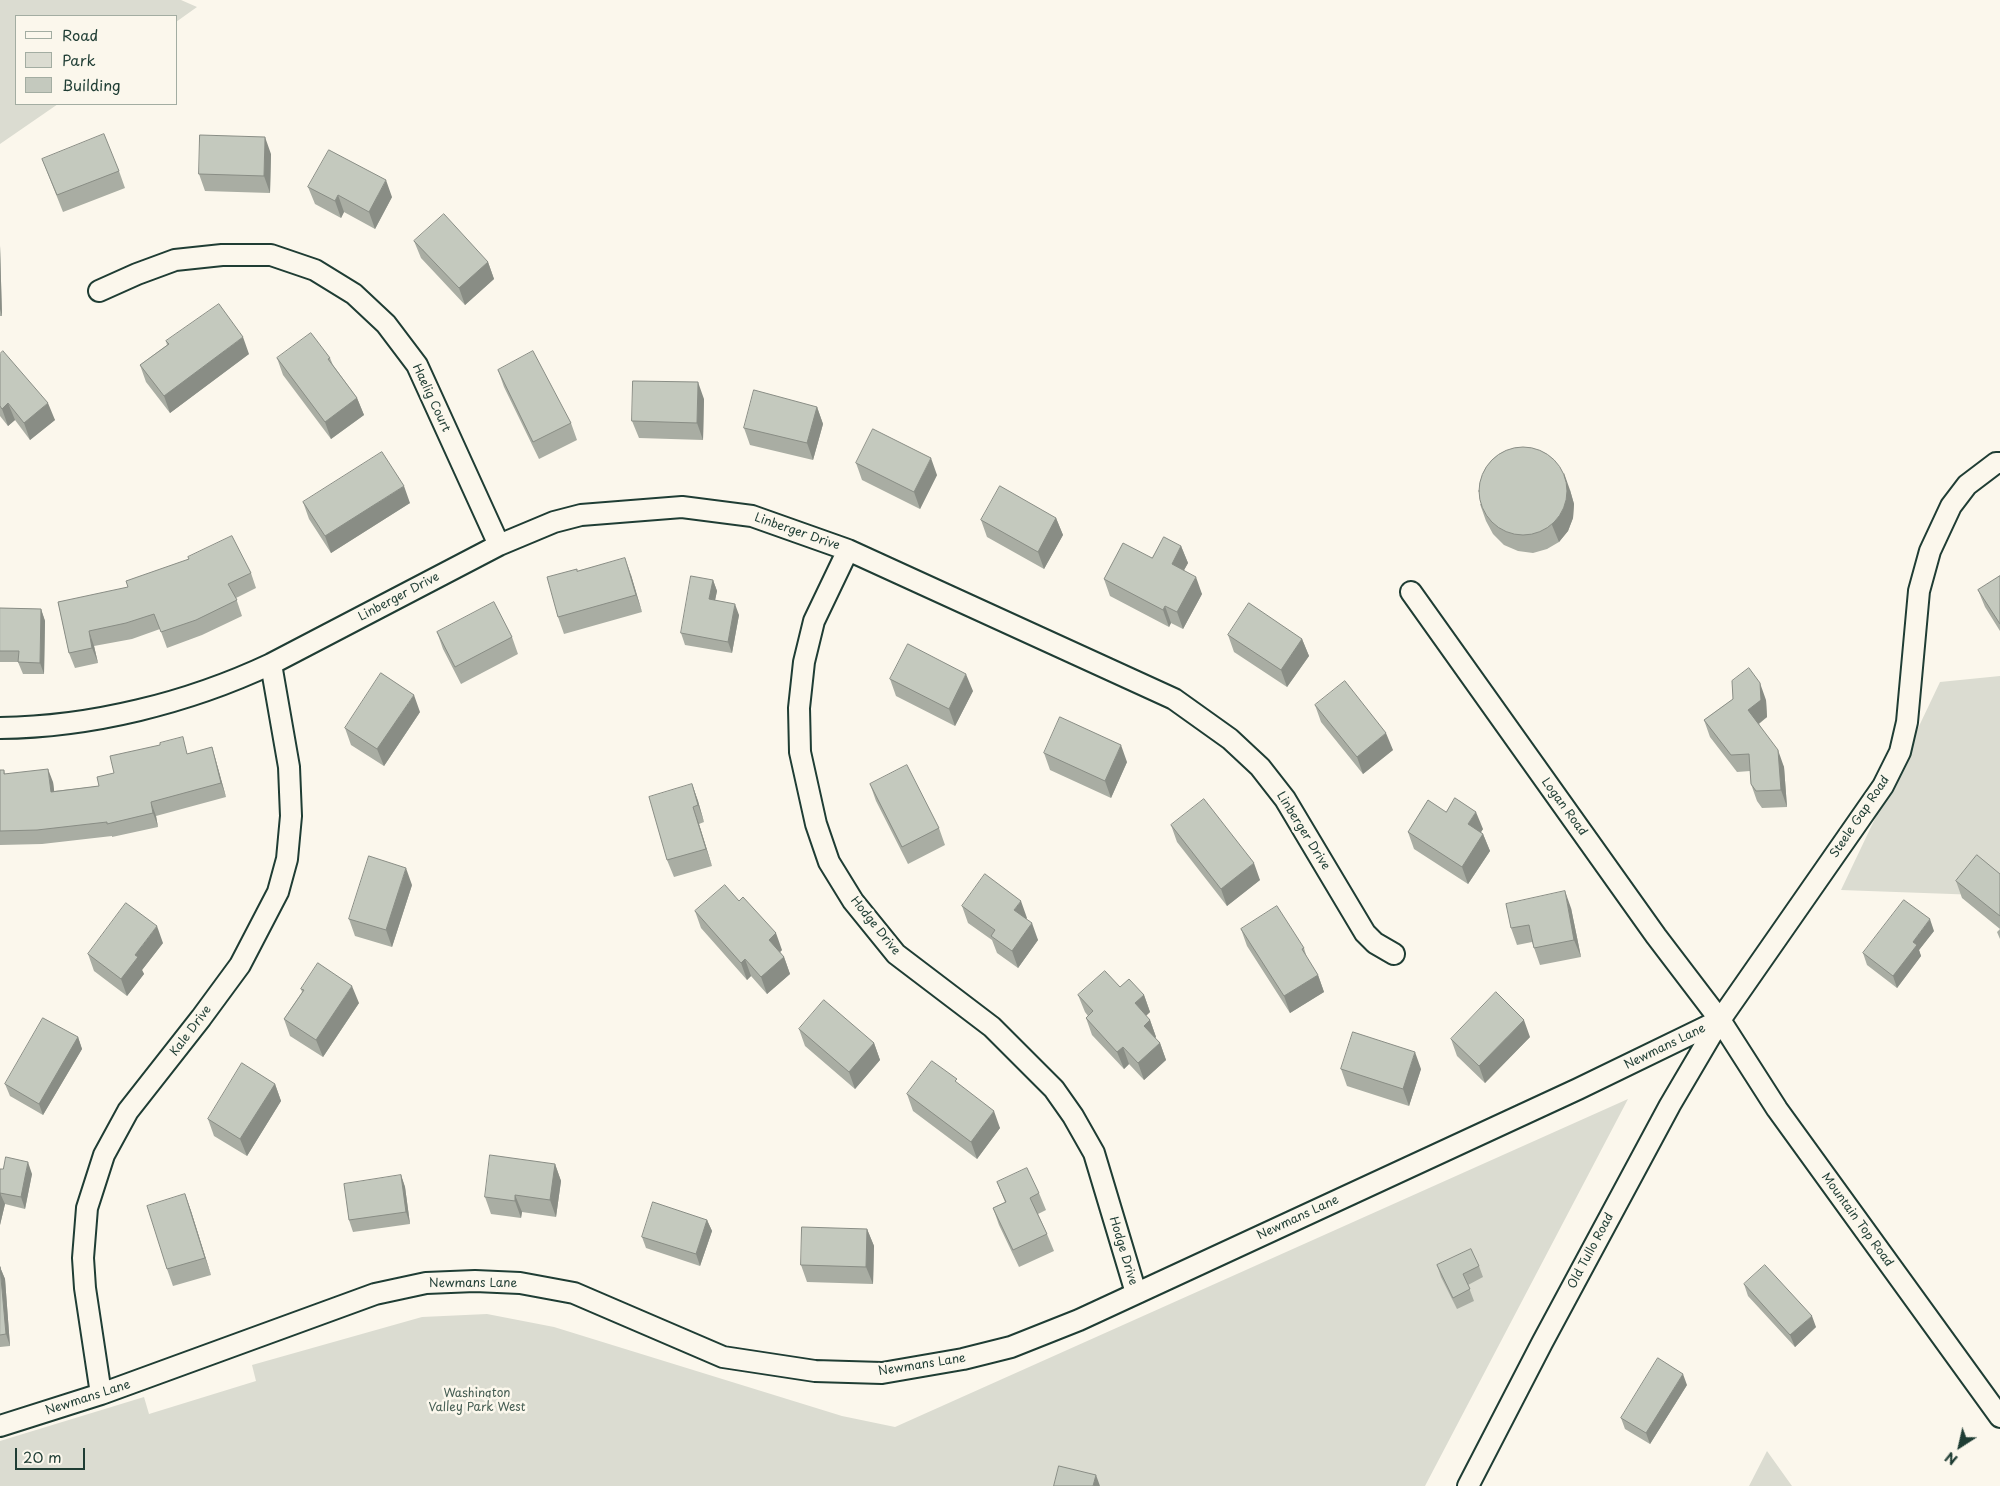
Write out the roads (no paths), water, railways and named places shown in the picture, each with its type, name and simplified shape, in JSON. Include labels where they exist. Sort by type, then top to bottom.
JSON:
[{"type":"street","name":"Haelig Court","points":[[99,291],[175,260],[222,255],[271,255],[315,270],[354,294],[386,324],[417,365],[499,545]]},
{"type":"street","name":"Steele Gap Road","points":[[1720,1020],[1883,786],[1892,769],[1900,752],[1908,722],[1920,591],[1930,551],[1951,506],[1967,485],[1996,463],[2000,463]]},
{"type":"street","name":"Linberger Drive","points":[[0,728],[24,728],[100,718],[204,692],[271,664],[499,545],[554,522],[581,515],[682,507],[752,516],[848,550],[1174,699],[1230,738],[1260,767],[1285,799],[1365,933],[1375,943],[1394,954]]},
{"type":"street","name":"Hodge Drive","points":[[848,550],[814,621],[804,662],[799,708],[800,752],[816,824],[829,862],[853,900],[896,954],[992,1028],[1054,1089],[1073,1116],[1094,1153],[1136,1293]]},
{"type":"street","name":"Logan Road","points":[[1411,592],[1656,936],[1720,1020]]},
{"type":"street","name":"Kale Drive","points":[[101,1394],[82,1258],[87,1208],[104,1155],[128,1111],[240,965],[278,892],[287,859],[291,816],[289,768],[271,664]]},
{"type":"street","name":"Newmans Lane","points":[[0,1426],[101,1394],[375,1294],[426,1283],[475,1281],[520,1283],[574,1293],[723,1357],[815,1371],[882,1373],[963,1359],[1011,1347],[1079,1320],[1578,1089],[1720,1020]]},
{"type":"street","name":"Mountain Top Road","points":[[1720,1020],[1777,1109],[2000,1417]]},
{"type":"street","name":"Old Tullo Road","points":[[1468,1486],[1542,1343],[1670,1105],[1720,1020]]},
{"type":"park label","name":"Washington Valley Park West","points":[[477,1401]]}]
